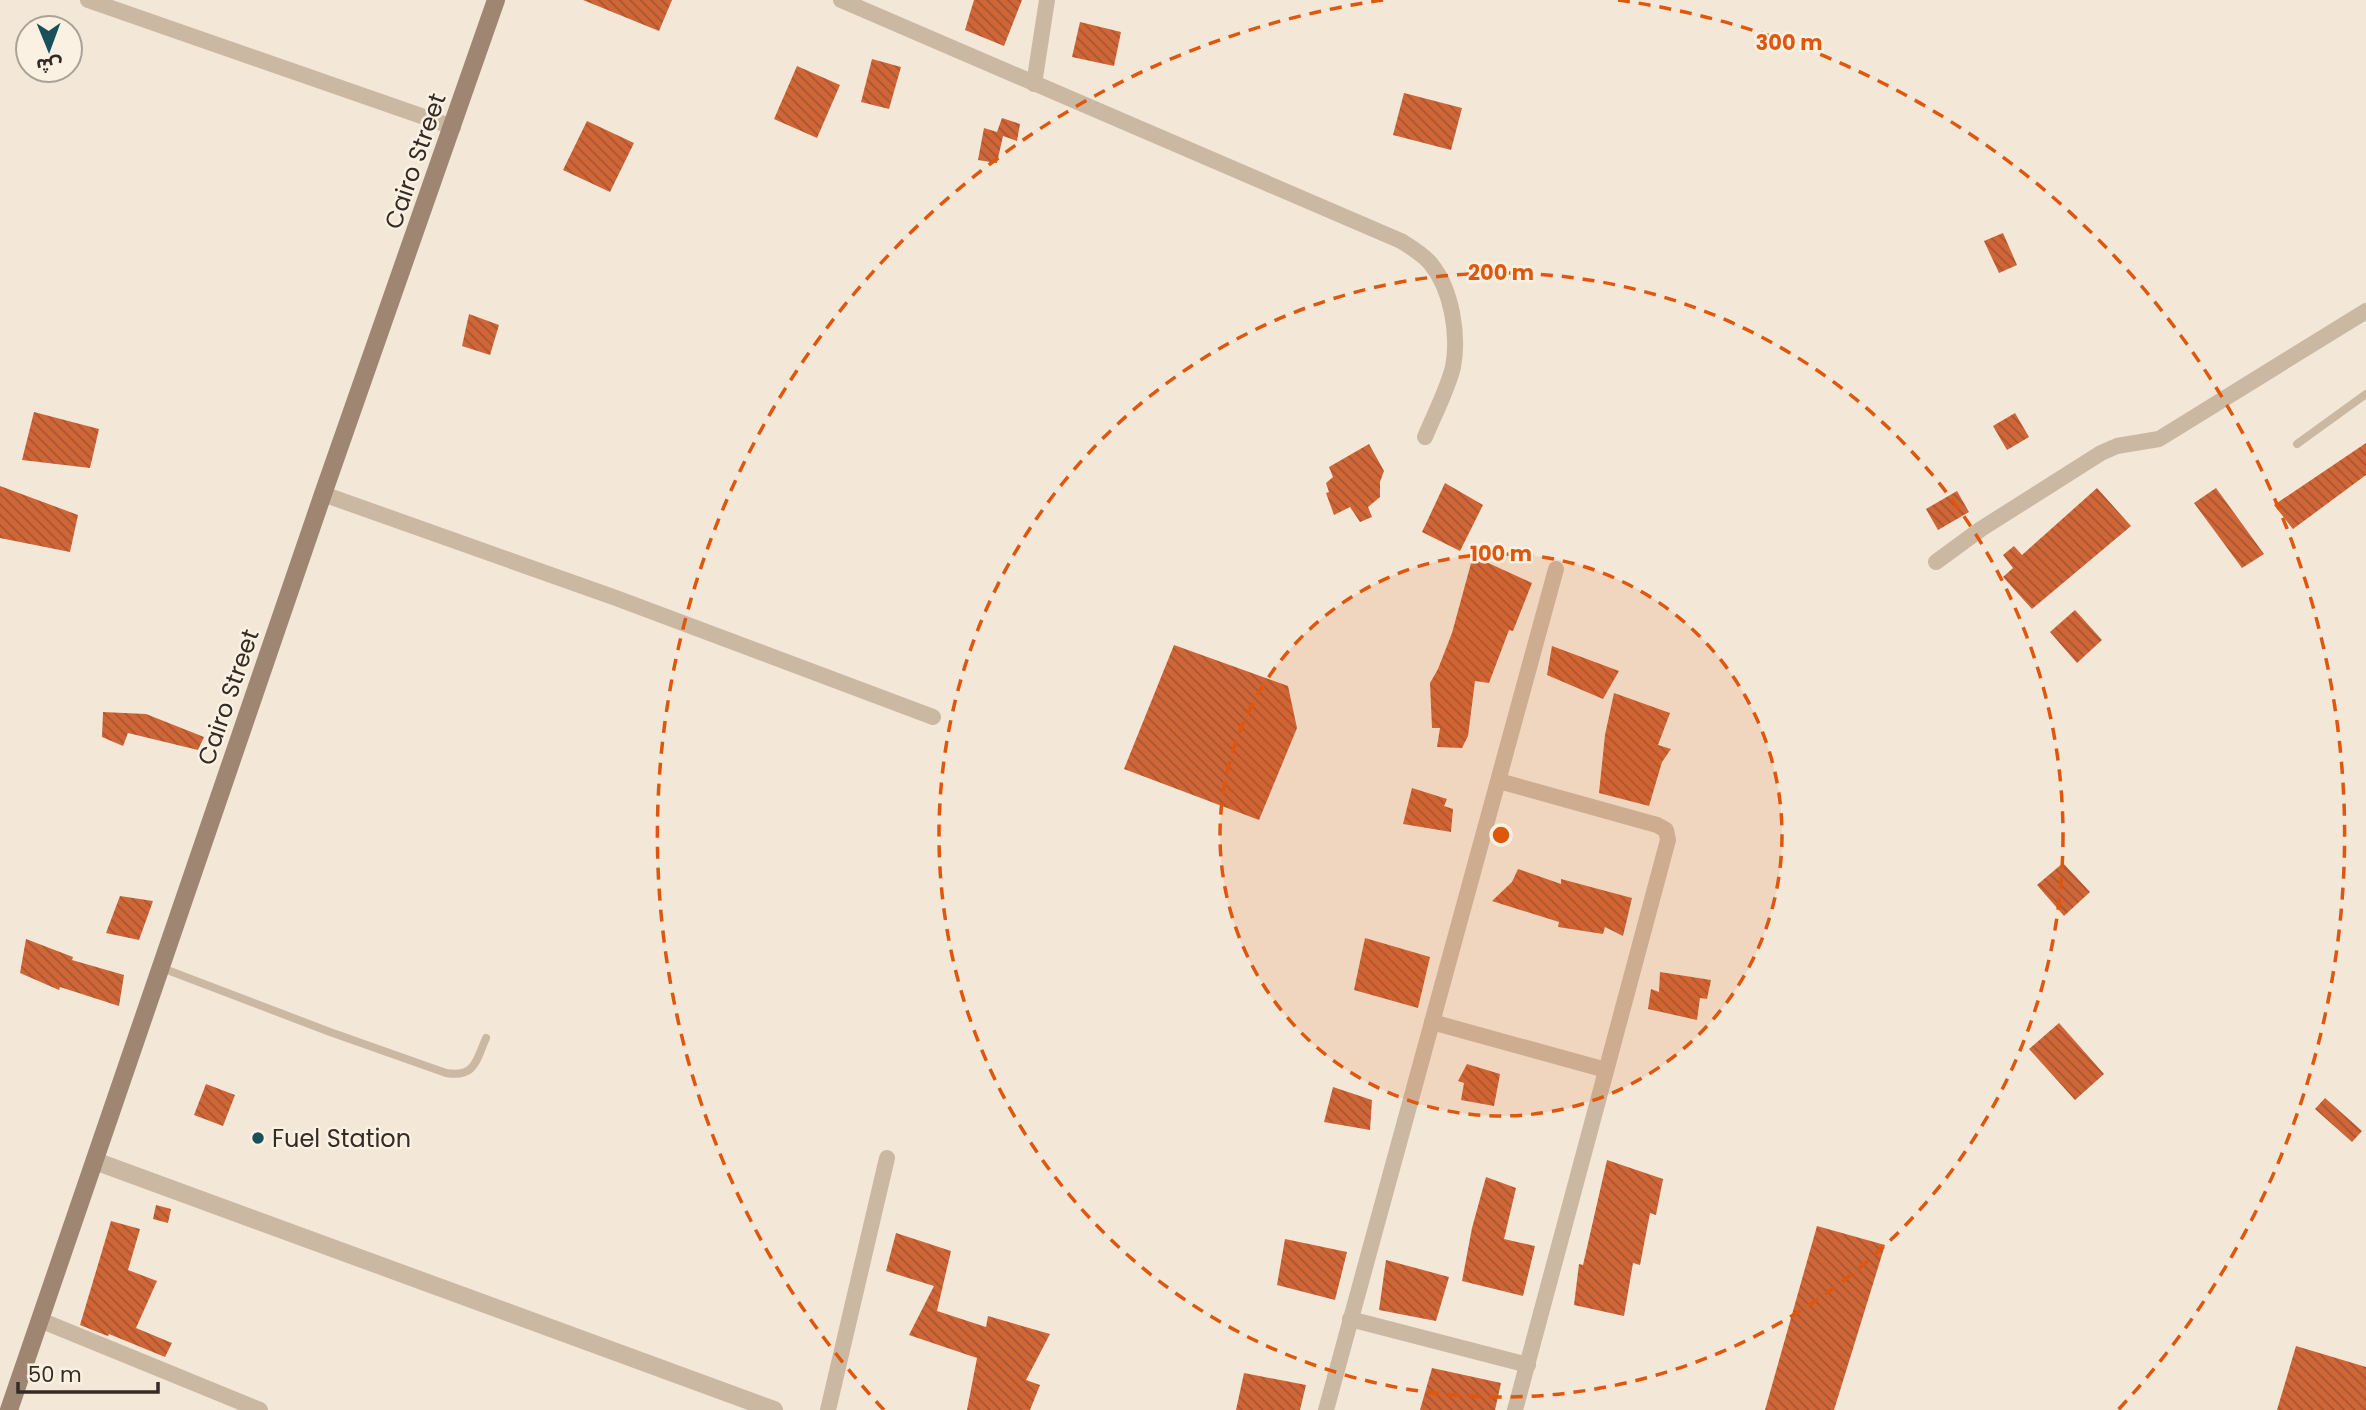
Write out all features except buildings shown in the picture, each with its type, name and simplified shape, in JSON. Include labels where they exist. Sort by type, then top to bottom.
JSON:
[{"type":"main road","name":"Cairo Street","points":[[9,1410],[323,494],[496,0]]},
{"type":"street","points":[[88,0],[453,127]]},
{"type":"street","points":[[841,0],[870,6],[1034,83],[1401,241],[1425,257],[1440,278],[1447,296],[1455,341],[1452,370],[1425,437]]},
{"type":"street","points":[[1034,83],[1047,0]]},
{"type":"street","points":[[1936,562],[1981,529],[2101,453],[2118,446],[2159,439],[2366,311]]},
{"type":"street","points":[[323,494],[617,598],[933,717]]},
{"type":"street","points":[[1326,1410],[1556,569]]},
{"type":"street","points":[[1499,781],[1657,825],[1668,834],[1515,1410]]},
{"type":"street","points":[[1432,1022],[1606,1070]]},
{"type":"street","points":[[828,1410],[887,1158]]},
{"type":"street","points":[[95,1161],[774,1410]]},
{"type":"street","points":[[1350,1319],[1528,1365]]},
{"type":"street","points":[[40,1320],[260,1410]]},
{"type":"lane","points":[[2297,444],[2366,394]]},
{"type":"lane","points":[[160,967],[446,1073],[463,1074],[470,1070],[486,1038]]},
{"type":"place","name":"Fuel Station","points":[[258,1138]]}]
